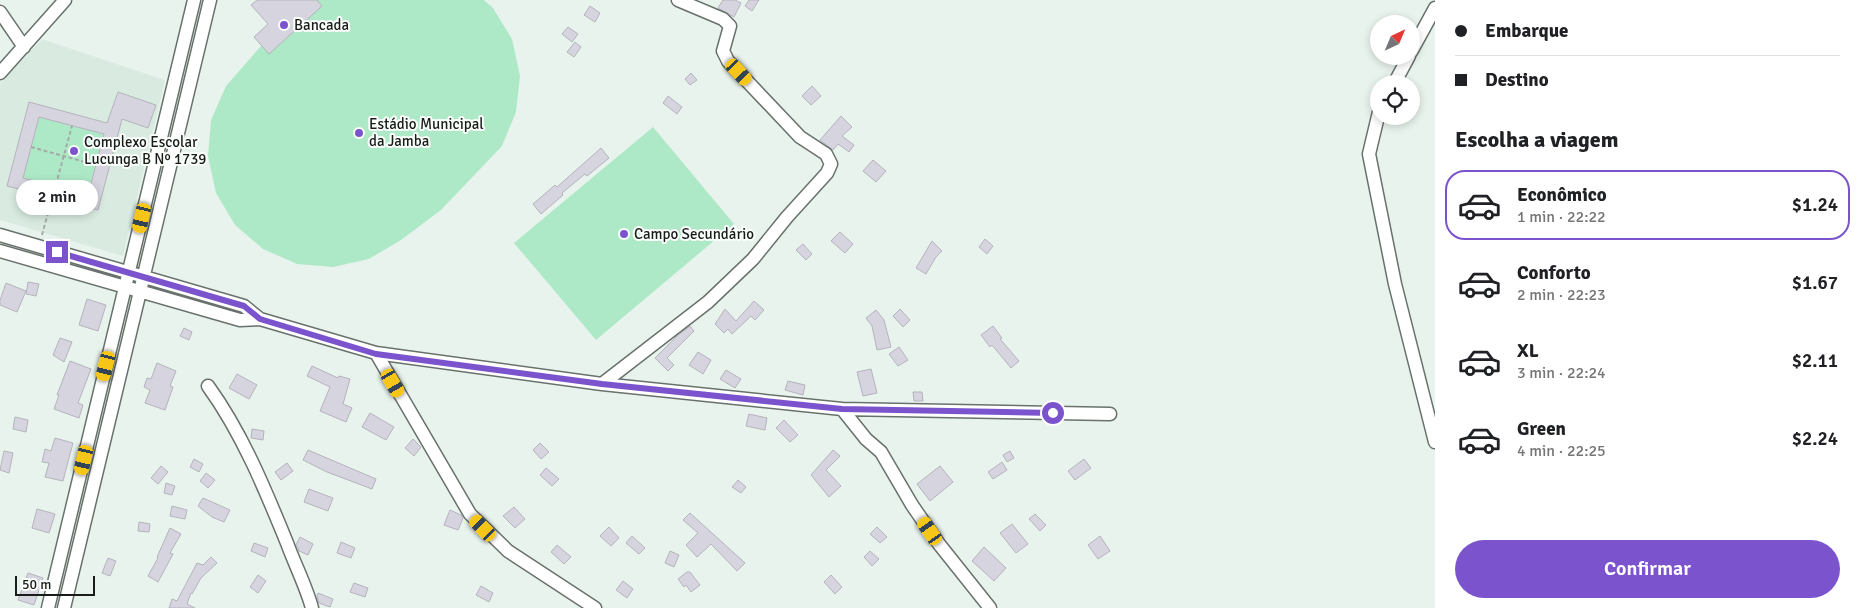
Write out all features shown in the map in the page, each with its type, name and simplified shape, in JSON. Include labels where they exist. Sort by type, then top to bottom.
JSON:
[{"type":"street","points":[[0,73],[65,0]]},
{"type":"street","points":[[48,608],[194,0]]},
{"type":"street","points":[[64,608],[210,0]]},
{"type":"street","points":[[602,384],[708,302],[747,265],[826,173],[831,164],[826,154],[800,137],[728,61],[723,51],[730,26],[729,23],[724,19],[678,0]]},
{"type":"street","points":[[1420,36],[1435,8]]},
{"type":"street","points":[[0,12],[24,47]]},
{"type":"street","points":[[1376,125],[1369,154],[1395,284],[1435,442]]},
{"type":"street","points":[[0,235],[244,306],[260,319]]},
{"type":"street","points":[[0,251],[240,320],[260,319],[376,354],[602,384],[842,409],[1110,414]]},
{"type":"street","points":[[376,354],[470,514],[508,551],[595,608]]},
{"type":"street","points":[[208,386],[227,412],[254,469],[274,513],[312,608]]},
{"type":"street","points":[[842,409],[866,439],[881,452],[912,505],[934,537],[990,608]]},
{"type":"path","points":[[39,247],[72,126]]},
{"type":"path","points":[[31,147],[96,165]]},
{"type":"shaded area","name":"Complexo Escolar Lucunga B Nº 1739","points":[[42,39],[165,80],[123,256],[0,220],[0,83]]},
{"type":"green space","name":"Estádio Municipal da Jamba","points":[[295,0],[484,0],[493,8],[512,39],[520,76],[516,112],[502,146],[441,210],[401,240],[369,259],[333,267],[297,264],[263,249],[235,225],[216,193],[208,156],[211,120],[226,86],[261,46],[254,37]]},
{"type":"green space","points":[[39,117],[104,134],[88,195],[23,178]]},
{"type":"green space","name":"Campo Secundário","points":[[653,127],[734,224],[596,340],[514,243]]},
{"type":"building","name":"Bancada","points":[[257,0],[317,0],[322,6],[269,54],[254,37],[268,24],[251,5]]},
{"type":"building","points":[[723,0],[735,0],[741,3],[734,17],[718,8]]},
{"type":"building","points":[[749,0],[759,0],[752,11],[745,6]]},
{"type":"building","points":[[590,6],[600,13],[595,22],[584,15]]},
{"type":"building","points":[[568,27],[578,34],[572,42],[562,34]]},
{"type":"building","points":[[575,42],[581,47],[574,57],[567,52]]},
{"type":"building","points":[[691,73],[697,80],[690,85],[685,79]]},
{"type":"building","points":[[812,86],[821,96],[811,105],[802,96]]},
{"type":"building","points":[[118,92],[156,105],[148,128],[122,119],[98,210],[7,186],[29,102],[107,123]],"holes":[[[39,117],[104,134],[88,195],[23,178]]]},
{"type":"building","points":[[668,96],[682,107],[677,114],[663,103]]},
{"type":"building","points":[[841,116],[852,127],[842,136],[854,145],[849,152],[838,144],[833,150],[820,140]]},
{"type":"building","points":[[601,148],[609,158],[587,176],[585,174],[541,214],[533,204],[555,185],[557,187]]},
{"type":"building","points":[[873,160],[886,171],[876,182],[863,171]]},
{"type":"building","points":[[840,232],[853,244],[845,253],[831,241]]},
{"type":"building","points":[[985,239],[993,246],[987,254],[979,247]]},
{"type":"building","points":[[932,241],[942,251],[926,274],[916,268]]},
{"type":"building","points":[[803,244],[812,254],[806,260],[796,250]]},
{"type":"building","points":[[28,282],[39,284],[36,296],[26,294]]},
{"type":"building","points":[[6,283],[26,291],[17,312],[0,305]]},
{"type":"building","points":[[87,299],[106,305],[98,331],[79,325]]},
{"type":"building","points":[[754,301],[764,310],[755,320],[751,316],[732,334],[728,329],[724,333],[715,324],[725,309],[736,321]]},
{"type":"building","points":[[900,309],[910,320],[903,327],[893,316]]},
{"type":"building","points":[[876,310],[884,320],[891,347],[877,350],[872,326],[866,318]]},
{"type":"building","points":[[690,326],[694,331],[667,358],[674,365],[668,371],[655,358]]},
{"type":"building","points":[[993,326],[1002,338],[1000,339],[1019,361],[1011,368],[981,335]]},
{"type":"building","points":[[184,328],[192,332],[189,340],[180,336]]},
{"type":"building","points":[[60,338],[72,342],[64,362],[53,355]]},
{"type":"building","points":[[899,347],[908,360],[898,366],[889,354]]},
{"type":"building","points":[[698,352],[711,360],[703,374],[689,365]]},
{"type":"building","points":[[70,361],[91,369],[78,403],[83,405],[79,418],[54,409],[59,395],[57,395]]},
{"type":"building","points":[[157,363],[176,371],[170,386],[173,387],[165,410],[145,403],[150,390],[144,387],[147,378],[151,379]]},
{"type":"building","points":[[312,366],[338,378],[339,376],[350,379],[343,404],[352,408],[346,422],[320,411],[330,387],[307,376]]},
{"type":"building","points":[[871,369],[877,393],[863,396],[857,372]]},
{"type":"building","points":[[726,370],[741,379],[735,388],[720,379]]},
{"type":"building","points":[[237,374],[257,385],[249,399],[229,388]]},
{"type":"building","points":[[788,381],[805,385],[803,395],[785,390]]},
{"type":"building","points":[[913,392],[922,392],[923,401],[914,401]]},
{"type":"building","points":[[370,413],[394,427],[386,440],[362,427]]},
{"type":"building","points":[[749,414],[767,418],[765,430],[746,426]]},
{"type":"building","points":[[15,417],[28,420],[26,432],[13,429]]},
{"type":"building","points":[[784,420],[798,435],[790,442],[776,428]]},
{"type":"building","points":[[252,429],[264,431],[263,440],[251,438]]},
{"type":"building","points":[[55,438],[73,443],[63,481],[45,477],[49,463],[42,462],[45,449],[51,451]]},
{"type":"building","points":[[413,439],[421,447],[414,456],[405,448]]},
{"type":"building","points":[[540,443],[549,452],[541,459],[533,450]]},
{"type":"building","points":[[308,450],[376,479],[372,489],[327,472],[303,460]]},
{"type":"building","points":[[833,450],[840,456],[826,470],[841,486],[829,497],[811,475]]},
{"type":"building","points":[[4,451],[13,453],[9,473],[0,470]]},
{"type":"building","points":[[1010,451],[1014,458],[1007,462],[1003,455]]},
{"type":"building","points":[[194,459],[203,464],[199,472],[190,467]]},
{"type":"building","points":[[1084,459],[1091,468],[1075,480],[1068,471]]},
{"type":"building","points":[[1002,462],[1007,470],[993,479],[988,472]]},
{"type":"building","points":[[287,463],[293,471],[281,480],[275,472]]},
{"type":"building","points":[[161,466],[168,472],[158,484],[151,478]]},
{"type":"building","points":[[940,466],[953,482],[930,501],[917,484]]},
{"type":"building","points":[[546,468],[559,479],[552,486],[540,475]]},
{"type":"building","points":[[206,473],[215,480],[208,488],[200,481]]},
{"type":"building","points":[[738,480],[746,487],[741,493],[732,487]]},
{"type":"building","points":[[166,483],[175,486],[172,495],[164,493]]},
{"type":"building","points":[[309,489],[333,498],[328,511],[304,502]]},
{"type":"building","points":[[203,498],[230,510],[224,522],[212,517],[198,506]]},
{"type":"building","points":[[172,506],[187,510],[185,519],[170,516]]},
{"type":"building","points":[[514,507],[525,519],[515,528],[503,516]]},
{"type":"building","points":[[37,509],[55,514],[49,533],[32,528]]},
{"type":"building","points":[[450,510],[461,515],[463,518],[458,530],[444,525]]},
{"type":"building","points":[[690,513],[745,563],[737,571],[711,544],[697,557],[686,545],[698,533],[683,520]]},
{"type":"building","points":[[1035,514],[1046,525],[1040,531],[1029,519]]},
{"type":"building","points":[[139,522],[150,524],[149,532],[138,531]]},
{"type":"building","points":[[1012,524],[1028,544],[1016,553],[1000,533]]},
{"type":"building","points":[[609,527],[619,538],[611,546],[600,536]]},
{"type":"building","points":[[877,527],[887,537],[880,543],[870,534]]},
{"type":"building","points":[[170,528],[181,534],[170,553],[173,554],[158,582],[148,576],[158,558]]},
{"type":"building","points":[[632,536],[645,548],[639,554],[626,543]]},
{"type":"building","points":[[1100,536],[1110,551],[1098,559],[1088,545]]},
{"type":"building","points":[[300,537],[313,544],[308,555],[299,551],[296,545]]},
{"type":"building","points":[[341,542],[355,548],[351,558],[337,553]]},
{"type":"building","points":[[254,543],[268,548],[265,557],[251,551]]},
{"type":"building","points":[[557,545],[571,557],[564,564],[551,552]]},
{"type":"building","points":[[984,547],[1006,568],[994,581],[972,561]]},
{"type":"building","points":[[670,551],[679,555],[674,567],[665,563]]},
{"type":"building","points":[[870,551],[879,559],[872,566],[864,557]]},
{"type":"building","points":[[211,557],[217,563],[201,578],[191,593],[187,604],[195,608],[169,608],[172,599],[177,601],[197,563],[203,565]]},
{"type":"building","points":[[108,558],[116,561],[110,576],[102,573]]},
{"type":"building","points":[[687,572],[690,572],[700,585],[691,592],[678,579]]},
{"type":"building","points":[[28,573],[43,578],[34,605],[18,600]]},
{"type":"building","points":[[258,575],[266,581],[258,593],[250,587]]},
{"type":"building","points":[[831,575],[842,587],[835,594],[824,582]]},
{"type":"building","points":[[623,581],[633,589],[627,598],[616,590]]},
{"type":"building","points":[[354,583],[368,588],[365,597],[350,592]]},
{"type":"building","points":[[481,586],[493,593],[489,602],[476,595]]},
{"type":"building","points":[[318,593],[333,599],[330,607],[319,603]]},
{"type":"place","name":"Bancada","points":[[284,25]]},
{"type":"place","name":"Estádio Municipal da Jamba","points":[[359,133]]},
{"type":"place","name":"Complexo Escolar Lucunga B Nº 1739","points":[[74,151]]},
{"type":"place","name":"Campo Secundário","points":[[624,234]]},
{"type":"route","points":[[57,252],[244,306],[260,319],[376,354],[602,384],[842,409],[1053,413]]}]
